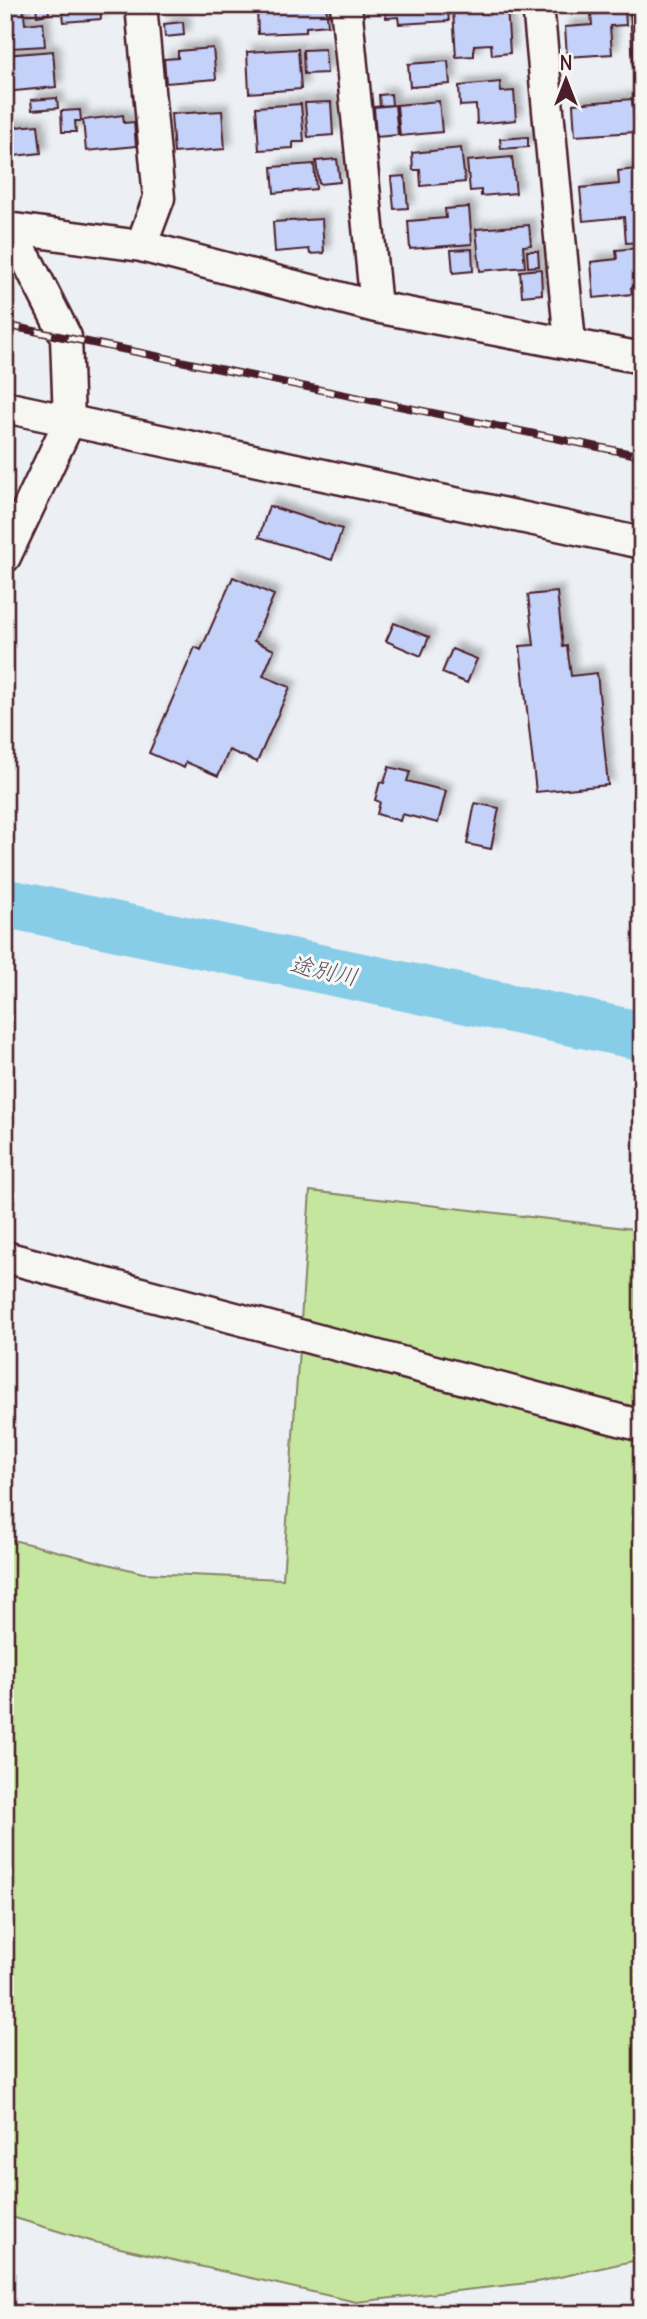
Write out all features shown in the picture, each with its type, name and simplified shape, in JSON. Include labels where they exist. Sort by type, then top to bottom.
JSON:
[{"type":"street","points":[[141,5],[159,198],[141,246]]},
{"type":"street","points":[[346,5],[376,307]]},
{"type":"street","points":[[538,5],[570,343]]},
{"type":"street","points":[[6,228],[141,246],[376,307],[642,358]]},
{"type":"street","points":[[5,556],[69,422],[65,337],[27,260],[6,228]]},
{"type":"street","points":[[5,407],[642,543]]},
{"type":"street","points":[[5,1257],[642,1426]]},
{"type":"green space","points":[[310,1191],[642,1230],[642,2259],[537,2282],[356,2302],[94,2242],[5,2215],[5,1538],[143,1573],[283,1579]]},
{"type":"building","points":[[5,5],[23,5],[25,24],[43,22],[45,46],[11,48],[9,27],[5,27]]},
{"type":"building","points":[[36,5],[48,5],[49,14],[37,16]]},
{"type":"building","points":[[62,5],[100,5],[101,19],[64,22]]},
{"type":"building","points":[[273,5],[326,5],[328,25],[306,27],[306,32],[258,34],[257,8]]},
{"type":"building","points":[[385,5],[447,5],[449,21],[399,24],[398,17],[386,18]]},
{"type":"building","points":[[507,7],[510,53],[492,55],[491,44],[474,45],[474,56],[456,57],[453,11]]},
{"type":"building","points":[[642,9],[642,66],[633,66],[630,10]]},
{"type":"building","points":[[625,12],[626,25],[610,26],[612,54],[567,57],[565,27],[592,25],[591,14]]},
{"type":"building","points":[[183,22],[184,35],[165,37],[164,24]]},
{"type":"building","points":[[213,48],[216,79],[166,83],[164,59],[178,58],[178,51]]},
{"type":"building","points":[[298,49],[301,89],[249,93],[247,52]]},
{"type":"building","points":[[325,49],[327,73],[304,74],[303,50]]},
{"type":"building","points":[[53,51],[56,87],[5,92],[5,55]]},
{"type":"building","points":[[448,61],[450,84],[410,87],[408,64]]},
{"type":"building","points":[[500,82],[501,92],[514,91],[516,120],[477,124],[476,105],[460,106],[459,86]]},
{"type":"building","points":[[391,94],[392,105],[380,106],[379,95]]},
{"type":"building","points":[[57,98],[58,108],[32,110],[31,100]]},
{"type":"building","points":[[632,99],[635,132],[575,136],[573,104]]},
{"type":"building","points":[[439,101],[442,132],[400,136],[397,105]]},
{"type":"building","points":[[331,102],[333,135],[308,137],[305,103]]},
{"type":"building","points":[[301,104],[304,142],[293,142],[293,148],[259,150],[256,107]]},
{"type":"building","points":[[395,105],[398,135],[376,137],[374,107]]},
{"type":"building","points":[[80,110],[81,121],[75,121],[76,132],[62,132],[61,111]]},
{"type":"building","points":[[222,111],[225,149],[174,153],[171,114]]},
{"type":"building","points":[[123,115],[124,123],[134,122],[136,146],[86,151],[83,120]]},
{"type":"building","points":[[38,125],[41,153],[5,157],[5,128]]},
{"type":"building","points":[[528,137],[528,147],[501,149],[500,139]]},
{"type":"building","points":[[461,148],[465,182],[421,186],[420,170],[413,170],[412,153]]},
{"type":"building","points":[[512,157],[516,193],[481,196],[481,190],[470,191],[467,161]]},
{"type":"building","points":[[337,159],[340,182],[319,184],[316,161]]},
{"type":"building","points":[[314,164],[316,189],[274,193],[272,167]]},
{"type":"building","points":[[637,169],[642,242],[626,243],[624,217],[583,221],[580,188],[619,184],[618,171]]},
{"type":"building","points":[[405,176],[408,208],[394,209],[391,177]]},
{"type":"building","points":[[469,207],[472,244],[410,249],[408,221],[446,218],[445,209]]},
{"type":"building","points":[[322,219],[324,253],[310,254],[309,249],[275,252],[273,222]]},
{"type":"building","points":[[529,225],[531,245],[523,246],[525,267],[480,271],[476,229]]},
{"type":"building","points":[[640,248],[642,287],[631,288],[632,294],[594,298],[591,262],[617,259],[616,250]]},
{"type":"building","points":[[472,249],[473,271],[453,273],[451,250]]},
{"type":"building","points":[[527,251],[538,251],[539,266],[528,267]]},
{"type":"building","points":[[541,269],[542,294],[522,296],[520,271]]},
{"type":"building","points":[[269,506],[342,529],[332,560],[259,537]]},
{"type":"building","points":[[233,577],[274,595],[254,641],[274,650],[263,676],[290,687],[257,762],[229,750],[218,776],[186,762],[184,768],[149,753],[195,647],[201,650]]},
{"type":"building","points":[[557,592],[563,647],[567,646],[571,676],[597,673],[608,785],[536,792],[520,646],[534,645],[528,595]]},
{"type":"building","points":[[394,623],[429,637],[421,656],[386,641]]},
{"type":"building","points":[[452,649],[477,659],[467,683],[442,673]]},
{"type":"building","points":[[389,767],[410,772],[407,781],[446,791],[438,823],[402,814],[400,821],[377,814],[380,802],[375,800],[380,782],[384,783]]},
{"type":"building","points":[[475,803],[499,808],[491,849],[467,844]]},
{"type":"waterway","name":"途別川","points":[[5,903],[642,1036]]},
{"type":"railway","points":[[5,325],[642,456]]}]
